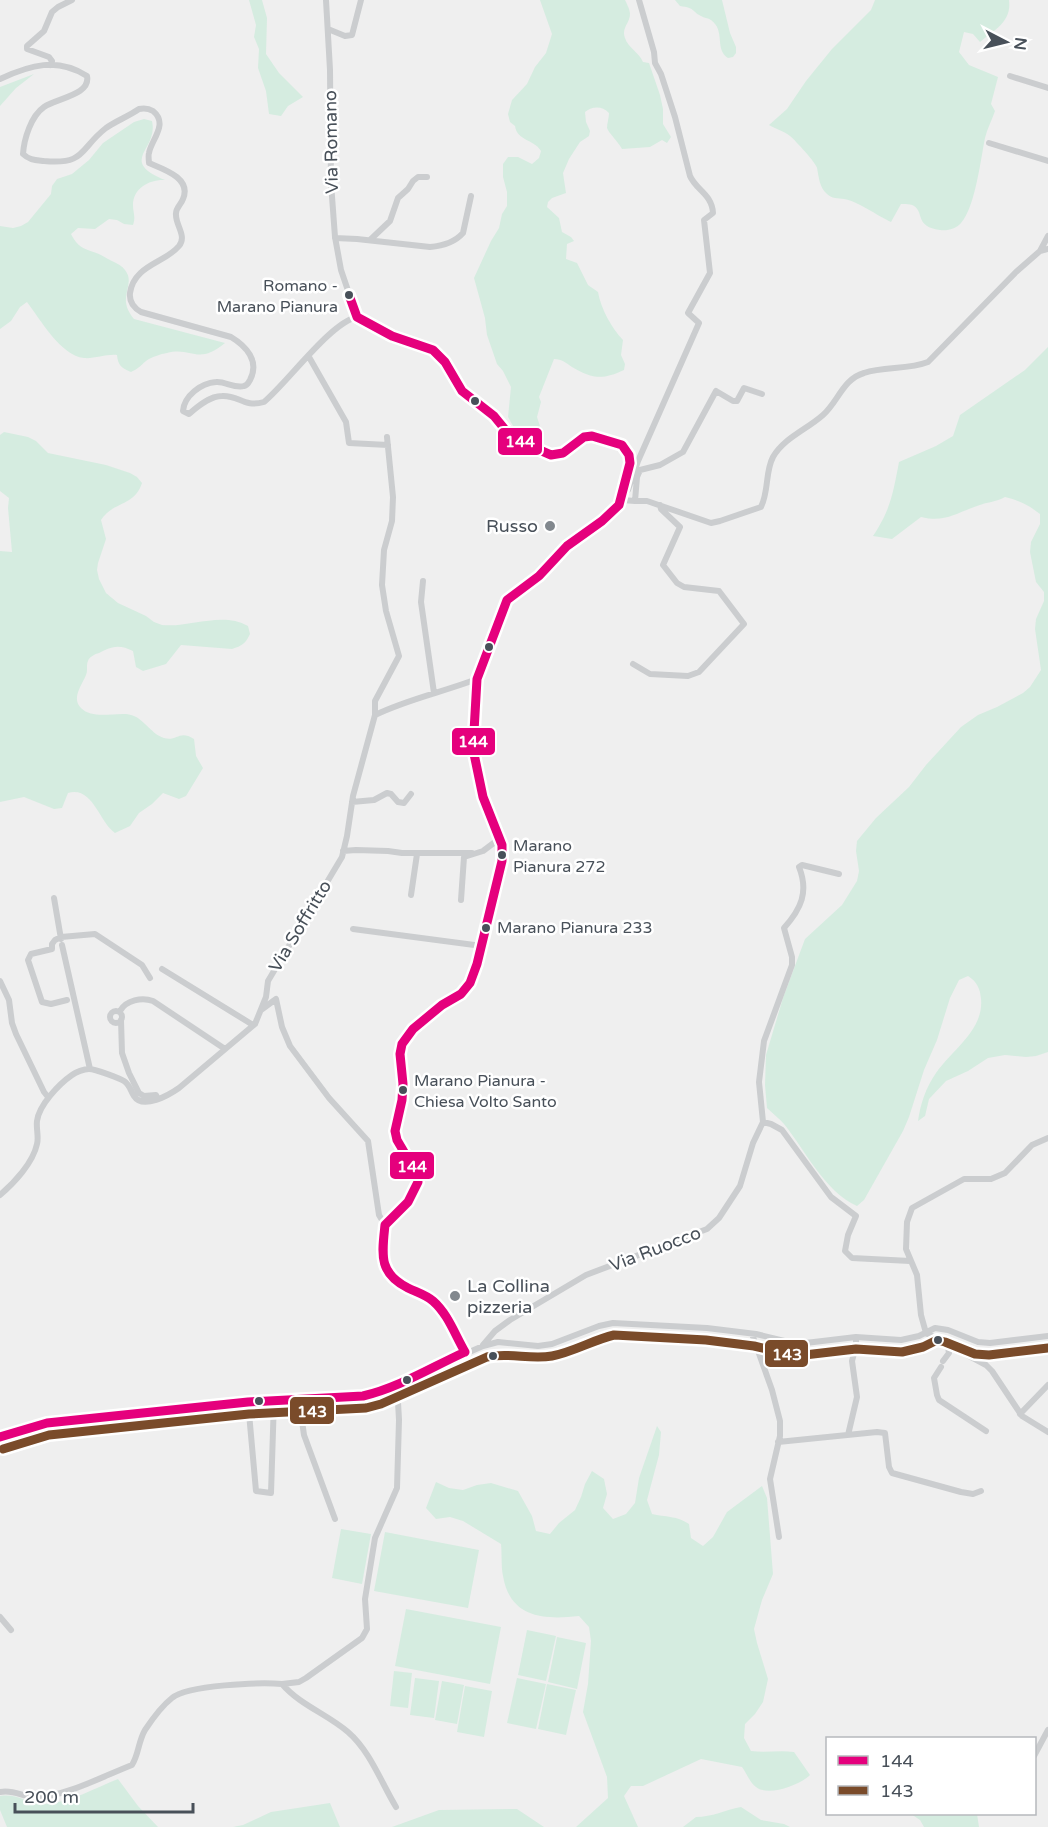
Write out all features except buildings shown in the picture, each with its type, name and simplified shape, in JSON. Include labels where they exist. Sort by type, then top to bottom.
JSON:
[{"type":"street","points":[[50,65],[52,62],[49,57],[30,51],[27,46],[44,32],[52,12],[72,0]]},
{"type":"street","name":"Via Romano","points":[[326,0],[330,70],[331,183],[335,238],[345,284],[357,317]]},
{"type":"street","points":[[328,29],[345,36],[352,35],[361,0]]},
{"type":"street","points":[[622,498],[628,490],[638,461],[699,323],[688,314],[710,273],[704,220],[713,213],[712,204],[690,176],[675,117],[661,74],[655,63],[639,0]]},
{"type":"street","points":[[0,79],[41,64],[63,66],[87,76],[86,88],[44,107],[38,113],[27,134],[23,154],[27,158],[36,160],[69,162],[81,155],[107,128],[139,109],[155,112],[159,132],[149,152],[149,163],[171,173],[180,179],[183,185],[184,196],[177,206],[176,214],[182,238],[175,250],[138,276],[130,299],[134,308],[141,312],[231,336],[243,344],[252,359],[253,375],[248,383],[238,387],[216,382],[204,384],[183,404],[183,411],[189,414],[212,398],[221,395],[247,403],[264,402],[335,330],[349,319],[357,317],[392,336],[423,346],[439,355],[462,391],[494,416],[512,438],[523,444],[557,455],[563,453],[584,436],[592,436],[622,446],[629,455],[630,463],[620,505],[567,546],[539,576],[507,600],[477,679],[473,749],[478,782],[499,839],[502,861],[477,964],[465,990],[442,1005],[413,1029],[402,1044],[400,1054],[402,1100],[394,1131],[417,1174],[418,1182],[408,1202],[385,1225]]},
{"type":"street","points":[[1010,76],[1048,88]]},
{"type":"street","points":[[988,143],[1048,160]]},
{"type":"street","points":[[370,240],[390,221],[398,198],[413,181],[418,177],[427,177]]},
{"type":"street","points":[[335,238],[430,247],[454,240],[465,229],[471,196]]},
{"type":"street","points":[[622,498],[646,501],[711,523],[761,507],[765,499],[772,460],[778,451],[784,443],[824,415],[846,384],[864,372],[928,363],[1016,272],[1040,251],[1048,236]]},
{"type":"street","points":[[1040,251],[1048,249]]},
{"type":"street","points":[[309,357],[346,422],[349,443],[388,445]]},
{"type":"street","points":[[635,501],[637,477],[640,470],[660,465],[683,452],[716,391],[733,401],[737,401],[744,388],[762,394]]},
{"type":"street","name":"Via Soffritto","points":[[158,1099],[170,1095],[179,1088],[253,1025],[266,997],[268,981],[342,857],[352,802],[375,715],[375,701],[399,656],[386,611],[382,585],[384,550],[392,521],[393,497],[387,437]]},
{"type":"street","points":[[633,664],[650,674],[688,676],[699,672],[744,624],[719,591],[677,583],[663,565],[680,527],[661,509],[660,505]]},
{"type":"street","points":[[423,581],[421,602],[434,693]]},
{"type":"street","points":[[375,715],[399,704],[477,679]]},
{"type":"street","points":[[352,802],[374,800],[387,793],[398,802],[404,803],[411,794]]},
{"type":"street","points":[[343,851],[478,854],[499,839]]},
{"type":"street","points":[[411,895],[417,854]]},
{"type":"street","points":[[461,900],[464,857],[472,854]]},
{"type":"street","name":"Via Ruocco","points":[[483,1346],[495,1331],[510,1320],[586,1275],[707,1229],[719,1218],[740,1186],[753,1143],[763,1122],[759,1082],[764,1041],[792,965],[784,928],[803,900],[802,875],[799,867],[802,865],[839,874]]},
{"type":"street","points":[[54,898],[90,1069]]},
{"type":"street","points":[[353,929],[482,946]]},
{"type":"street","points":[[67,1000],[51,1004],[42,1002],[28,960],[31,954],[52,949],[55,940],[62,941],[89,934],[101,936],[142,965],[150,978]]},
{"type":"street","points":[[162,969],[253,1025]]},
{"type":"street","points":[[0,981],[9,1000],[15,1034],[48,1097]]},
{"type":"street","points":[[120,1011],[123,1005],[148,999],[225,1049]]},
{"type":"street","points":[[260,1011],[276,999],[282,1027],[290,1046],[329,1098],[368,1141],[379,1215],[385,1225],[383,1260],[390,1277],[436,1303],[465,1352]]},
{"type":"street","points":[[120,1011],[123,1016],[121,1020],[122,1053],[129,1073],[139,1093],[144,1096],[156,1095],[158,1099]]},
{"type":"street","points":[[120,1011],[110,1013],[110,1017],[116,1023],[121,1020]]},
{"type":"street","points":[[0,1196],[17,1179],[32,1157],[37,1143],[37,1119],[48,1097],[73,1074],[90,1069],[124,1081],[134,1097],[140,1101],[158,1099]]},
{"type":"street","points":[[763,1122],[782,1130],[831,1197],[856,1216],[848,1235],[845,1251],[852,1258],[910,1261]]},
{"type":"street","points":[[926,1333],[921,1315],[917,1275],[906,1250],[907,1222],[912,1208],[964,1179],[991,1179],[1005,1173],[1032,1145],[1048,1138]]},
{"type":"street","points":[[0,1437],[47,1423],[248,1402],[363,1396],[376,1393],[483,1346],[498,1342],[538,1346],[552,1344],[613,1323],[752,1334],[797,1344],[856,1338],[901,1340],[935,1328],[948,1330],[978,1342],[990,1343],[1048,1336]]},
{"type":"street","points":[[926,1333],[986,1365],[1020,1414],[1048,1432]]},
{"type":"street","points":[[752,1334],[780,1421],[770,1479],[779,1537]]},
{"type":"street","points":[[848,1435],[857,1397],[852,1362],[856,1338]]},
{"type":"street","points":[[942,1340],[948,1347],[949,1353],[934,1378],[939,1400],[986,1431]]},
{"type":"street","points":[[0,1792],[9,1790],[36,1797],[60,1793],[132,1765],[137,1757],[139,1741],[173,1696],[189,1691],[235,1684],[299,1682],[366,1634],[365,1599],[375,1538],[397,1488],[399,1420],[397,1384]]},
{"type":"street","points":[[1020,1414],[1048,1385]]},
{"type":"street","points":[[248,1402],[256,1491],[270,1492],[274,1400]]},
{"type":"street","points":[[299,1400],[304,1435],[335,1520]]},
{"type":"street","points":[[778,1442],[885,1433],[889,1467],[892,1473],[960,1492],[973,1494],[981,1491]]},
{"type":"street","points":[[0,1617],[11,1630]]},
{"type":"street","points":[[282,1684],[318,1713],[350,1734],[367,1755],[396,1807]]},
{"type":"street","points":[[1036,1754],[1048,1730]]},
{"type":"green space","points":[[249,0],[262,0],[267,18],[266,54],[279,73],[303,97],[288,106],[281,116],[269,114],[266,91],[258,68],[259,49],[254,37],[256,25]]},
{"type":"green space","points":[[540,0],[625,0],[630,14],[624,31],[625,38],[643,62],[649,63],[660,95],[663,124],[671,137],[667,143],[662,140],[650,147],[622,149],[607,128],[609,113],[597,108],[585,112],[590,131],[589,136],[580,142],[563,173],[566,193],[552,198],[547,207],[559,218],[562,232],[574,241],[567,244],[566,259],[577,263],[588,285],[598,292],[607,318],[623,340],[621,355],[625,364],[624,370],[598,377],[579,371],[562,360],[554,359],[539,397],[541,402],[537,417],[540,426],[532,433],[525,428],[517,433],[508,417],[511,387],[497,364],[487,335],[485,318],[474,278],[499,228],[502,214],[507,206],[503,164],[508,157],[518,157],[532,164],[539,158],[541,151],[519,135],[515,126],[510,122],[508,114],[512,100],[527,84],[535,67],[546,53],[552,34]]},
{"type":"green space","points":[[675,0],[722,0],[736,47],[733,57],[728,58],[724,54],[718,29],[711,20],[680,6]]},
{"type":"green space","points":[[875,0],[1009,0],[1005,20],[980,42],[973,34],[964,32],[959,52],[969,65],[998,77],[991,104],[995,111],[985,138],[974,195],[966,216],[959,225],[951,229],[940,230],[927,226],[923,223],[917,209],[911,205],[901,204],[891,222],[855,203],[829,196],[822,188],[817,168],[810,157],[790,136],[769,125],[787,109],[832,49],[871,10]]},
{"type":"green space","points":[[34,74],[16,88],[0,106],[0,87]]},
{"type":"green space","points":[[144,119],[152,121],[153,131],[143,154],[144,166],[151,173],[165,180],[148,183],[139,189],[133,205],[133,225],[109,219],[95,229],[78,228],[71,234],[80,246],[120,265],[125,270],[129,281],[126,304],[134,319],[225,343],[208,353],[175,352],[159,355],[131,372],[121,366],[117,355],[84,358],[67,351],[52,336],[27,302],[20,307],[11,321],[0,329],[0,226],[13,228],[28,222],[51,194],[52,186],[57,179],[72,174],[89,160],[103,143],[134,122]]},
{"type":"green space","points":[[1048,347],[1048,1052],[1026,1057],[1005,1055],[988,1058],[946,1081],[929,1099],[925,1116],[918,1121],[924,1096],[932,1078],[966,1039],[981,1010],[981,995],[976,983],[968,976],[959,980],[950,998],[903,1131],[864,1200],[857,1206],[846,1200],[825,1181],[784,1124],[767,1108],[766,1055],[783,998],[805,939],[842,905],[857,881],[859,871],[857,841],[876,818],[909,787],[961,727],[978,715],[1023,693],[1030,687],[1041,670],[1035,629],[1036,619],[1044,601],[1044,592],[1036,582],[1030,552],[1031,542],[1040,524],[1040,514],[1015,500],[1005,497],[944,518],[921,517],[892,539],[873,536],[888,509],[899,462],[953,436],[960,415],[1025,370]]},
{"type":"green space","points":[[4,432],[28,437],[36,441],[48,453],[106,465],[130,473],[142,483],[134,496],[111,510],[101,520],[106,539],[97,570],[106,593],[118,603],[162,625],[227,620],[248,626],[250,634],[238,647],[232,649],[181,645],[166,664],[143,671],[136,667],[133,651],[124,647],[108,649],[94,655],[89,660],[86,675],[77,696],[81,708],[96,714],[132,715],[164,738],[189,736],[194,739],[196,756],[203,768],[186,796],[179,799],[163,793],[139,813],[130,826],[115,833],[90,800],[77,792],[68,793],[62,808],[54,809],[24,797],[0,802],[0,551],[12,552],[9,498],[0,491],[0,435]]},
{"type":"green space","points":[[657,1426],[661,1432],[659,1455],[647,1500],[652,1514],[685,1521],[689,1524],[691,1538],[703,1546],[713,1537],[727,1512],[762,1486],[767,1498],[773,1574],[762,1600],[754,1629],[768,1679],[763,1702],[745,1724],[744,1738],[751,1751],[794,1752],[810,1775],[784,1788],[761,1790],[752,1783],[742,1767],[701,1759],[643,1786],[631,1786],[624,1796],[638,1827],[576,1827],[608,1798],[607,1777],[583,1712],[588,1684],[591,1641],[589,1627],[579,1616],[541,1616],[521,1608],[513,1601],[507,1590],[502,1572],[501,1544],[463,1521],[450,1517],[436,1519],[426,1508],[436,1482],[449,1488],[463,1490],[491,1483],[518,1491],[532,1516],[536,1531],[550,1534],[575,1510],[592,1471],[604,1479],[607,1494],[603,1508],[613,1519],[626,1514],[635,1503],[639,1478]]},
{"type":"green space","points":[[341,1529],[371,1534],[362,1584],[332,1578]]},
{"type":"green space","points":[[385,1532],[479,1550],[468,1608],[374,1591]]},
{"type":"green space","points":[[406,1609],[501,1627],[490,1684],[395,1666]]},
{"type":"green space","points":[[527,1630],[556,1636],[546,1681],[518,1675]]},
{"type":"green space","points":[[557,1637],[586,1643],[577,1689],[548,1682]]},
{"type":"green space","points":[[394,1671],[412,1673],[408,1708],[390,1706]]},
{"type":"green space","points":[[415,1678],[439,1681],[434,1718],[410,1715]]},
{"type":"green space","points":[[517,1678],[546,1684],[536,1729],[507,1723]]},
{"type":"green space","points":[[442,1681],[464,1685],[457,1724],[435,1720]]},
{"type":"green space","points":[[547,1684],[576,1690],[566,1735],[538,1729]]},
{"type":"green space","points":[[465,1686],[492,1691],[484,1737],[457,1732]]},
{"type":"green space","points":[[118,1779],[138,1806],[158,1827],[7,1827],[0,1810],[0,1796],[13,1796],[41,1804],[55,1803],[74,1798]]},
{"type":"green space","points":[[330,1803],[340,1827],[233,1827],[243,1825],[271,1812]]},
{"type":"green space","points":[[741,1807],[761,1820],[790,1827],[683,1827],[696,1817]]},
{"type":"green space","points":[[517,1809],[544,1827],[392,1827],[439,1810]]},
{"type":"green space","points":[[912,1815],[977,1815],[979,1827],[924,1827],[920,1820]]},
{"type":"transit line","name":"144","points":[[349,295],[357,317],[392,336],[433,350],[445,362],[462,391],[494,416],[512,438],[551,455],[563,453],[584,437],[592,436],[622,445],[629,455],[630,463],[619,505],[602,521],[567,546],[539,576],[507,600],[477,679],[473,749],[483,797],[502,845],[502,861],[477,964],[470,983],[461,994],[442,1005],[413,1029],[402,1044],[400,1054],[402,1100],[395,1131],[397,1140],[417,1174],[418,1182],[408,1202],[385,1225],[384,1262],[391,1276],[398,1282],[427,1297],[438,1306],[465,1352]]},
{"type":"transit line","name":"143","points":[[3,1449],[49,1435],[249,1414],[366,1408],[381,1404],[487,1357],[552,1356],[614,1335],[706,1340],[754,1346],[796,1356],[856,1349],[902,1352],[923,1347],[937,1340],[975,1354],[989,1355],[1048,1348]]},
{"type":"transit line","name":"144","points":[[0,1437],[47,1423],[248,1402],[363,1396],[402,1383],[465,1352]]},
{"type":"place","name":"Romano - Marano Pianura","points":[[349,295]]},
{"type":"place","name":"Russo","points":[[550,526]]},
{"type":"place","name":"Marano Pianura 272","points":[[502,855]]},
{"type":"place","name":"Marano Pianura 233","points":[[486,928]]},
{"type":"place","name":"Marano Pianura - Chiesa Volto Santo","points":[[403,1090]]},
{"type":"place","name":"La Collina pizzeria","points":[[455,1296]]}]
